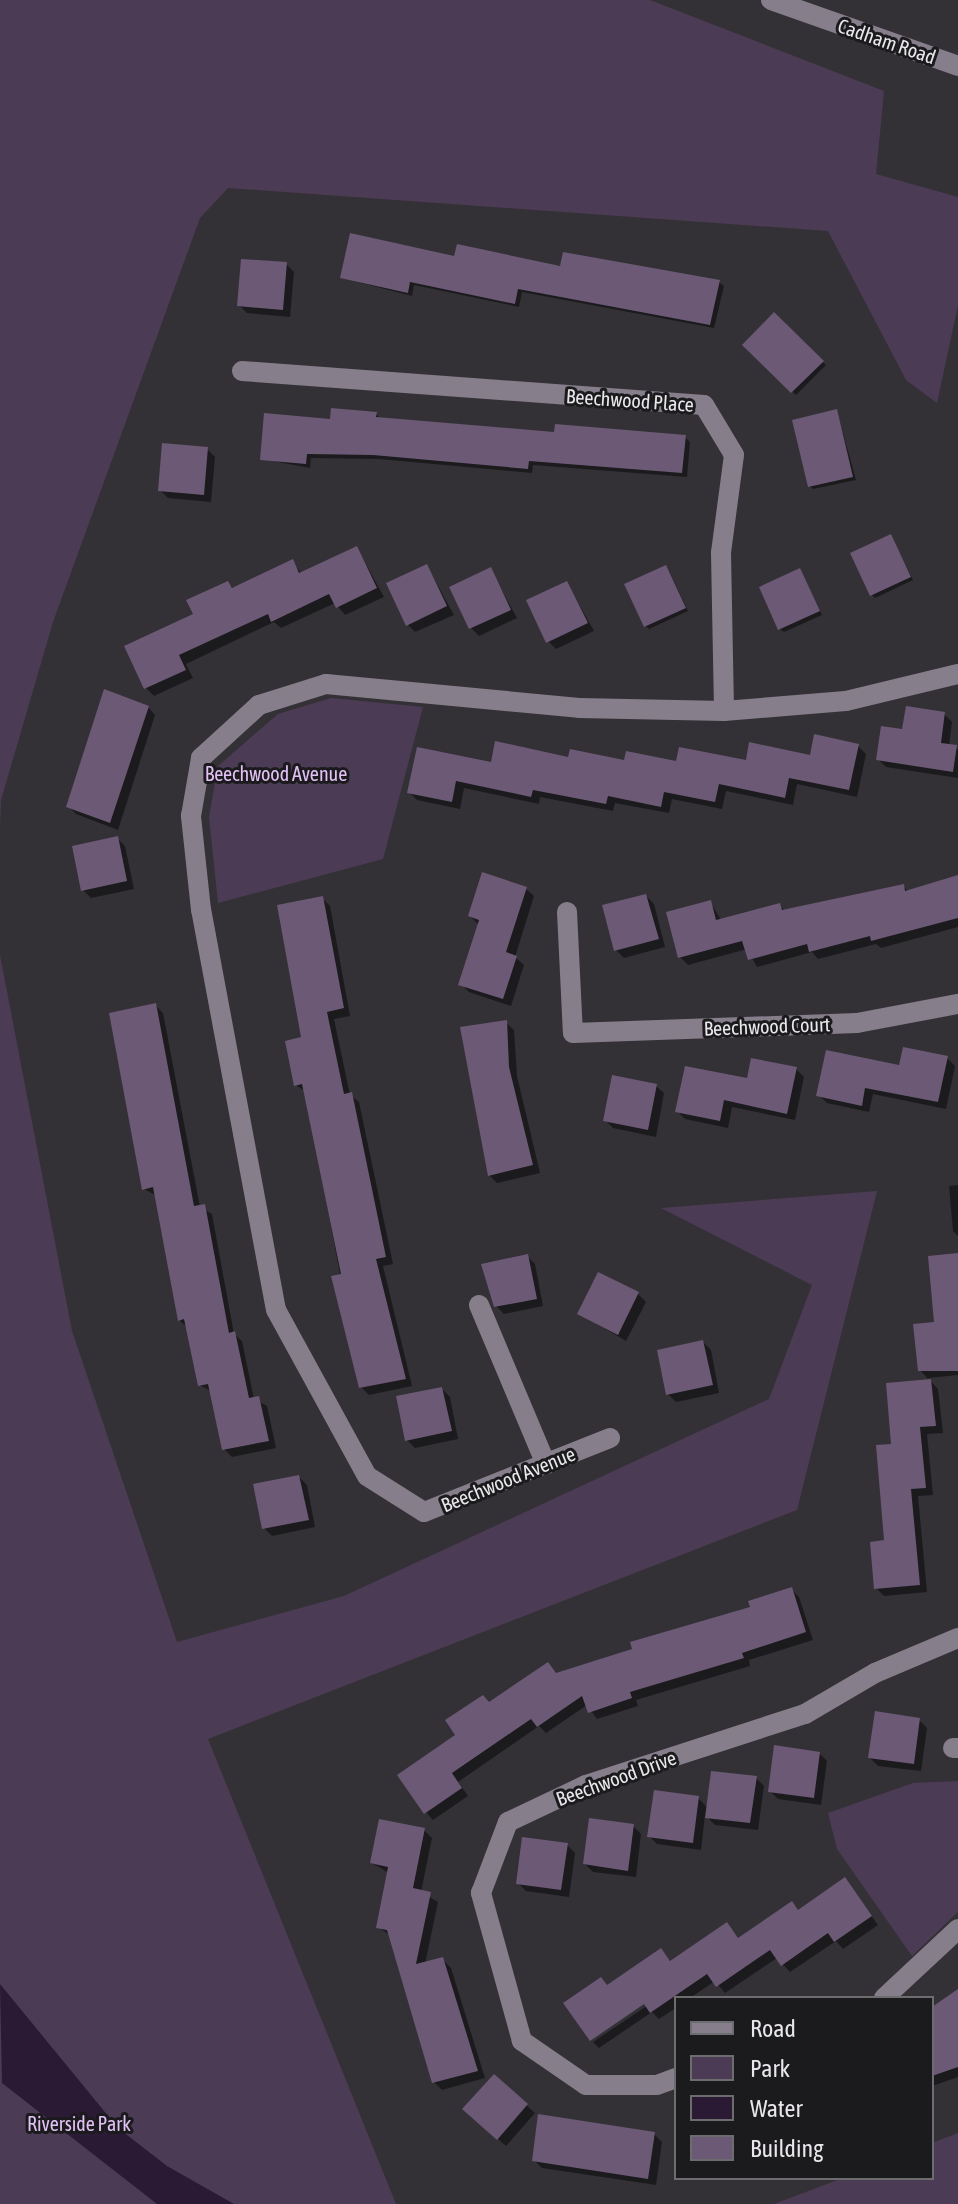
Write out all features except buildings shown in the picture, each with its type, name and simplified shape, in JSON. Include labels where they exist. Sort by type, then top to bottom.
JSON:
[{"type":"street","name":"Cadham Road","points":[[771,0],[958,66]]},
{"type":"street","name":"Beechwood Place","points":[[242,371],[704,405],[734,455],[721,553],[724,711]]},
{"type":"street","name":"Beechwood Avenue","points":[[610,1438],[424,1512],[367,1476],[276,1310],[201,910],[191,816],[201,758],[259,705],[326,684],[579,708],[724,711],[846,701],[958,674]]},
{"type":"street","name":"Beechwood Court","points":[[567,912],[573,1033],[857,1023],[958,1004]]},
{"type":"street","points":[[479,1305],[546,1464]]},
{"type":"street","name":"Beechwood Drive","points":[[674,2079],[657,2085],[586,2085],[522,2041],[481,1893],[508,1822],[586,1785],[805,1714],[875,1673],[958,1638]]},
{"type":"street","points":[[886,1996],[958,1929]]},
{"type":"green space","points":[[0,0],[650,0],[884,91],[876,174],[958,197],[958,305],[937,403],[906,380],[828,231],[228,188],[200,218],[53,622],[1,800],[0,828]]},
{"type":"green space","points":[[331,698],[423,707],[383,859],[218,903],[209,817],[218,766],[278,714]]},
{"type":"green space","name":"Riverside Park","points":[[0,955],[72,1331],[177,1642],[344,1596],[769,1399],[812,1285],[661,1208],[877,1191],[797,1510],[208,1739],[396,2204],[0,2204]]},
{"type":"green space","points":[[958,1781],[958,1912],[912,1956],[837,1849],[828,1813],[913,1783]]},
{"type":"green space","points":[[958,2133],[958,2204],[774,2204],[838,2180],[934,2180],[934,2142]]},
{"type":"water","points":[[0,1984],[118,2128],[167,2166],[234,2204],[157,2204],[2,2083]]}]
